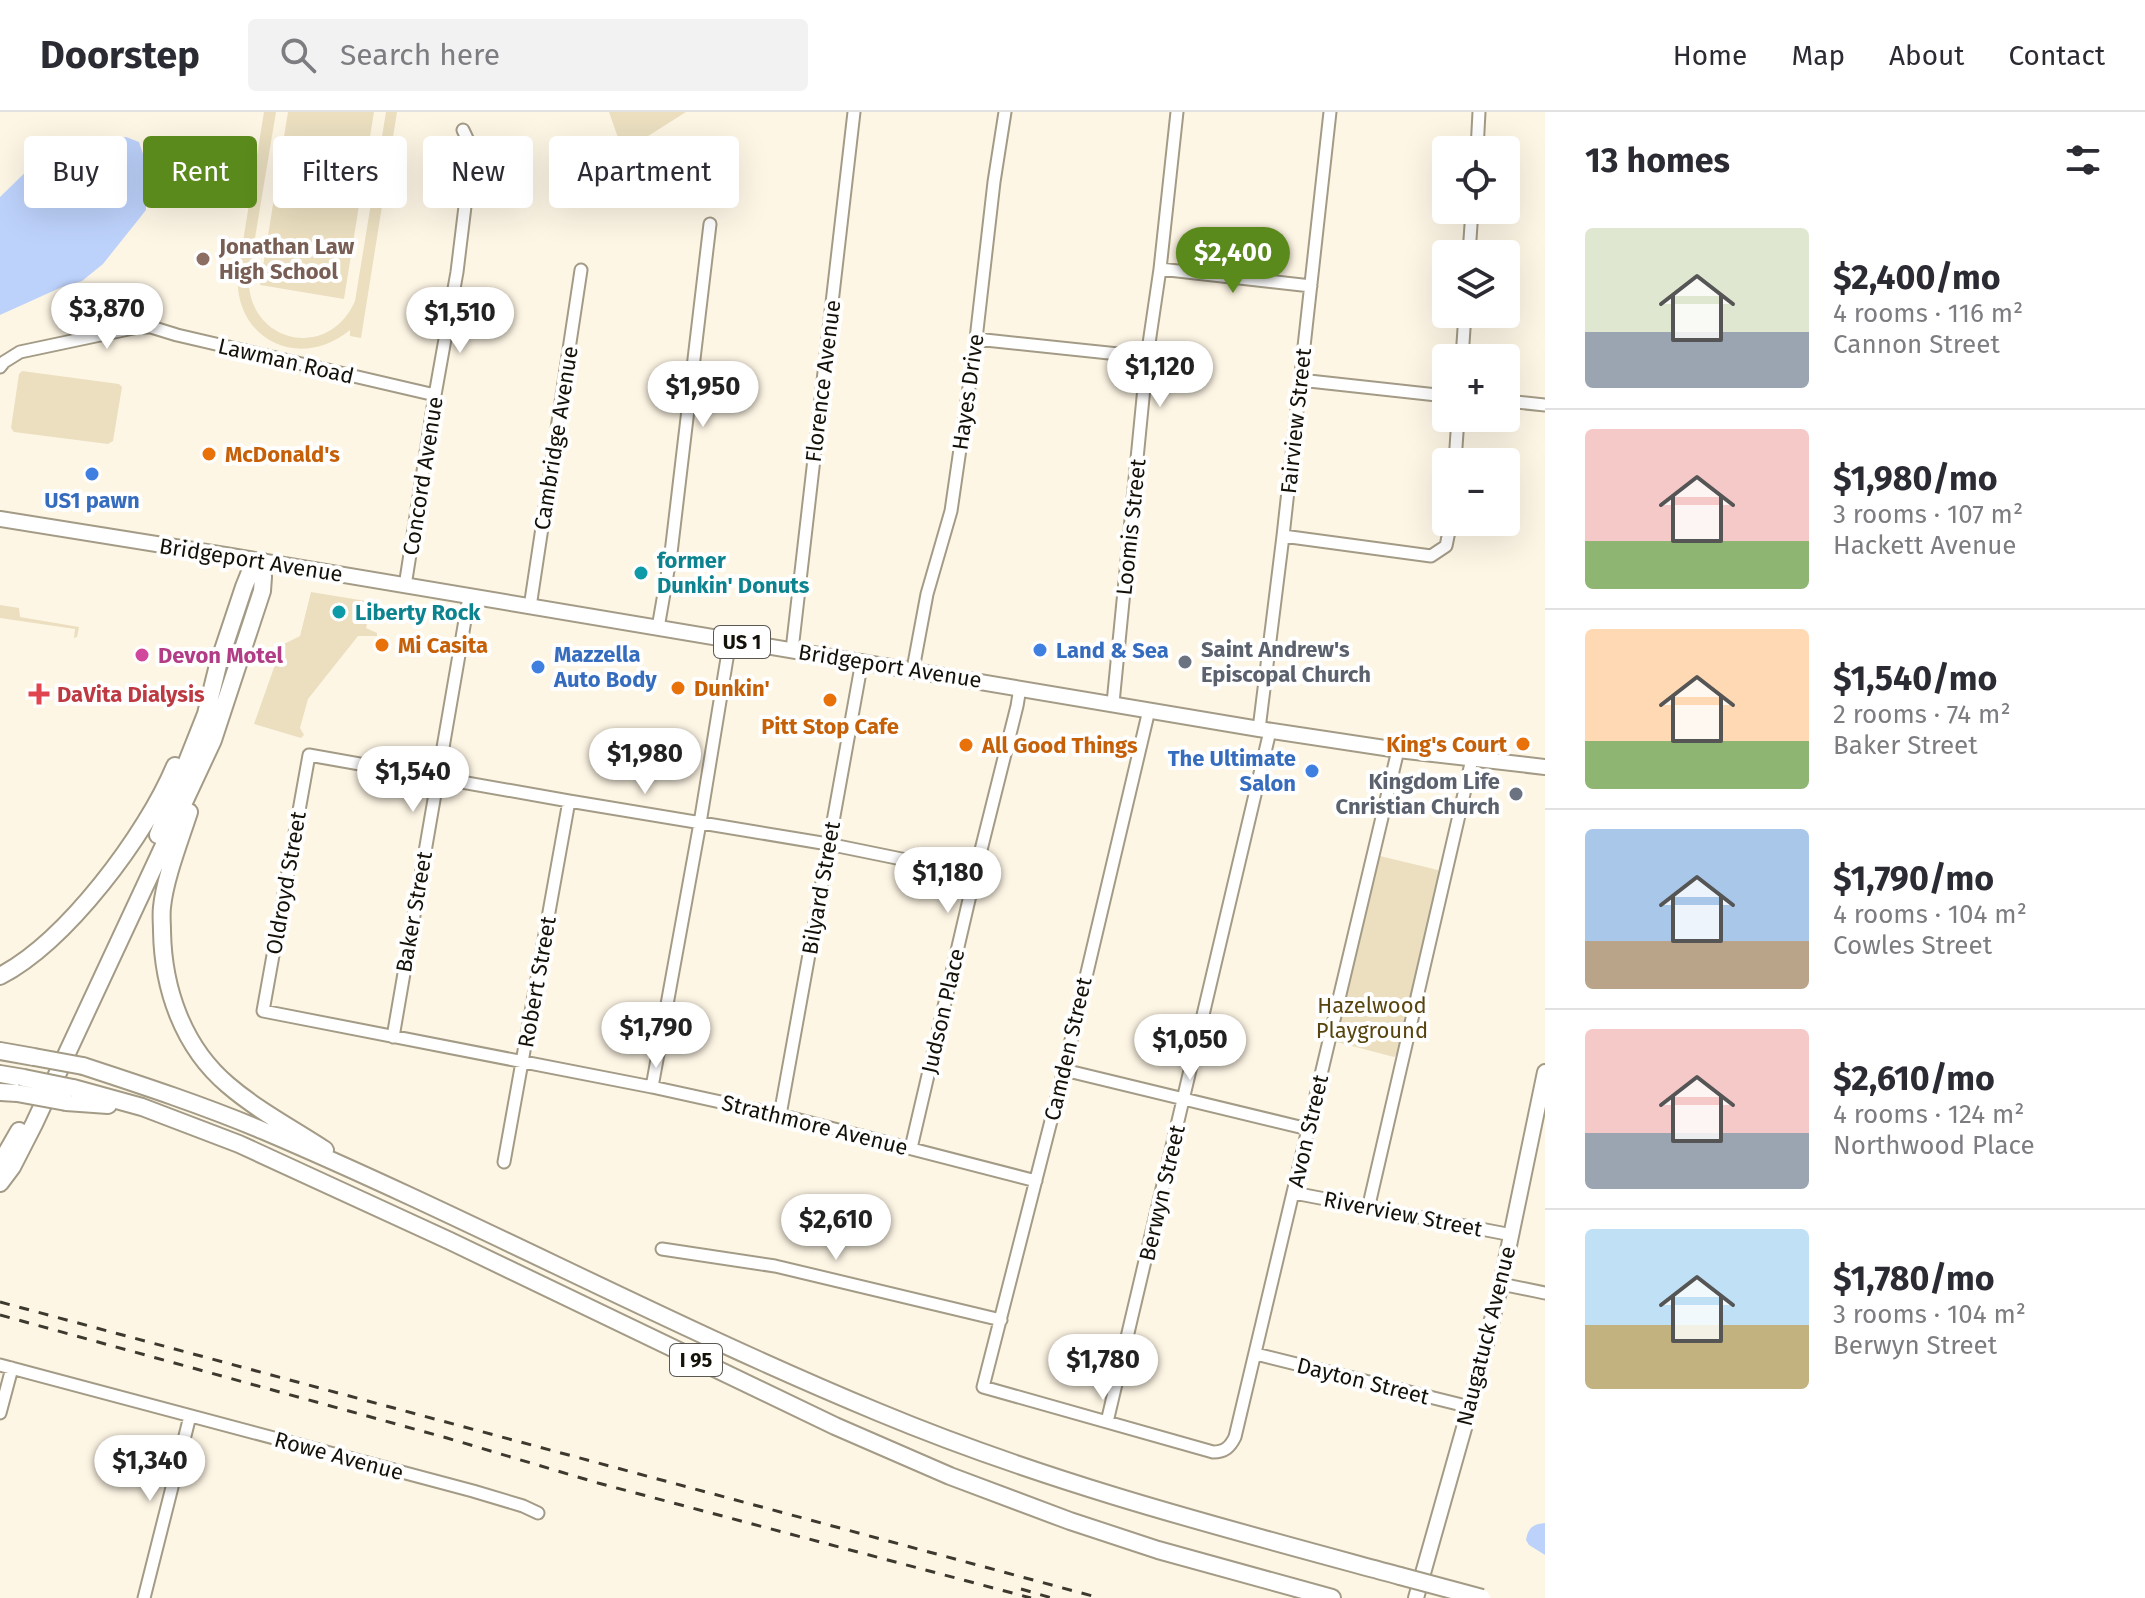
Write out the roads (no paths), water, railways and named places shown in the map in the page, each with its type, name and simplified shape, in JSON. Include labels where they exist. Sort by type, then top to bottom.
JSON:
[{"type":"highway","points":[[0,976],[39,950],[74,916],[122,856],[158,800],[218,665],[250,572],[261,561],[262,591],[175,855],[162,907],[163,948],[170,993],[185,1031],[210,1067],[228,1085],[367,1177]]},
{"type":"highway","points":[[0,1164],[24,1123],[136,886],[191,755],[206,714],[218,665]]},
{"type":"highway","points":[[0,1183],[12,1167],[34,1124],[213,740]]},
{"type":"highway","name":"I 95","points":[[0,1051],[83,1066],[264,1131],[781,1370],[925,1431],[1125,1501],[1482,1598]]},
{"type":"highway","name":"I 95","points":[[0,1074],[14,1087],[142,1107],[253,1151],[450,1241],[903,1457],[1105,1533],[1332,1598]]},
{"type":"main road","name":"Bridgeport Avenue","points":[[0,519],[1265,730],[1398,750],[1545,767]]},
{"type":"main road","name":"Naugatuck Avenue","points":[[1416,1598],[1501,1284],[1545,1072]]},
{"type":"street","name":"Florence Avenue","points":[[792,650],[854,112]]},
{"type":"street","name":"Hayes Drive","points":[[913,669],[927,594],[951,511],[1005,112]]},
{"type":"street","name":"Loomis Street","points":[[1113,703],[1147,357],[1177,112]]},
{"type":"street","name":"Fairview Street","points":[[1265,730],[1330,112]]},
{"type":"street","points":[[1478,136],[1479,112]]},
{"type":"street","name":"Concord Avenue","points":[[405,586],[457,272],[472,149],[463,130]]},
{"type":"street","points":[[658,628],[671,553],[710,224]]},
{"type":"street","points":[[1160,269],[1311,286]]},
{"type":"street","name":"Cambridge Avenue","points":[[530,607],[581,270]]},
{"type":"street","name":"Lawman Road","points":[[0,367],[20,352],[138,327],[151,327],[435,395]]},
{"type":"street","points":[[976,339],[1147,357]]},
{"type":"street","points":[[1300,380],[1432,394]]},
{"type":"street","points":[[1520,402],[1545,405]]},
{"type":"street","points":[[1283,536],[1431,556],[1446,546],[1448,536]]},
{"type":"street","name":"Baker Street","points":[[393,1037],[469,597]]},
{"type":"street","points":[[652,1087],[730,640]]},
{"type":"street","name":"Bilyard Street","points":[[780,1115],[862,661]]},
{"type":"street","name":"Judson Place","points":[[911,1148],[1020,688]]},
{"type":"street","name":"Camden Street","points":[[1107,1422],[983,1387],[1064,1070],[1149,710]]},
{"type":"street","name":"Berwyn Street","points":[[1107,1422],[1184,1099],[1265,730]]},
{"type":"street","name":"Avon Street","points":[[1107,1422],[1213,1452],[1227,1449],[1235,1437],[1398,750]]},
{"type":"street","name":"Oldroyd Street","points":[[263,1011],[309,755],[437,778]]},
{"type":"street","points":[[1368,1209],[1472,759]]},
{"type":"street","points":[[437,778],[828,844],[975,874]]},
{"type":"street","name":"Robert Street","points":[[504,1162],[569,801]]},
{"type":"street","name":"Strathmore Avenue","points":[[263,1011],[780,1115],[1036,1181]]},
{"type":"street","points":[[1064,1070],[1308,1129]]},
{"type":"street","name":"Riverview Street","points":[[1294,1193],[1512,1235]]},
{"type":"street","points":[[662,1249],[775,1266],[1001,1320]]},
{"type":"street","points":[[1501,1284],[1545,1293]]},
{"type":"street","name":"Dayton Street","points":[[1256,1354],[1470,1407]]},
{"type":"street","points":[[0,1413],[6,1366]]},
{"type":"street","name":"Rowe Avenue","points":[[6,1366],[473,1491],[538,1513]]},
{"type":"street","points":[[144,1598],[190,1416]]},
{"type":"water","points":[[127,137],[139,142],[143,154],[143,208],[146,210],[103,264],[82,281],[0,315],[0,197],[24,174],[24,208],[127,208]]},
{"type":"water","points":[[1545,1523],[1545,1555],[1526,1540],[1532,1527]]},
{"type":"railway","points":[[0,1302],[1100,1598]]},
{"type":"railway","points":[[0,1315],[447,1438],[598,1483],[1031,1598]]},
{"type":"railway","points":[[1021,1589],[1052,1598]]},
{"type":"place","name":"Jonathan Law High School","points":[[203,259]]},
{"type":"place","name":"McDonald's","points":[[209,454]]},
{"type":"place","name":"US1 pawn","points":[[92,474]]},
{"type":"place","name":"former Dunkin' Donuts","points":[[641,573]]},
{"type":"place","name":"Liberty Rock","points":[[339,612]]},
{"type":"place","name":"Mi Casita","points":[[382,645]]},
{"type":"place","name":"Land & Sea","points":[[1040,650]]},
{"type":"place","name":"Devon Motel","points":[[142,655]]},
{"type":"place","name":"Saint Andrew's Episcopal Church","points":[[1185,662]]},
{"type":"place","name":"Mazzella Auto Body","points":[[538,667]]},
{"type":"place","name":"Dunkin'","points":[[678,688]]},
{"type":"place","name":"DaVita Dialysis","points":[[39,694]]},
{"type":"place","name":"Pitt Stop Cafe","points":[[830,700]]},
{"type":"place","name":"King's Court","points":[[1523,744]]},
{"type":"place","name":"All Good Things","points":[[966,745]]},
{"type":"place","name":"The Ultimate Salon","points":[[1312,771]]},
{"type":"place","name":"Kingdom Life Cnristian Church","points":[[1516,794]]},
{"type":"park label","name":"Hazelwood Playground","points":[[1372,1018]]}]
